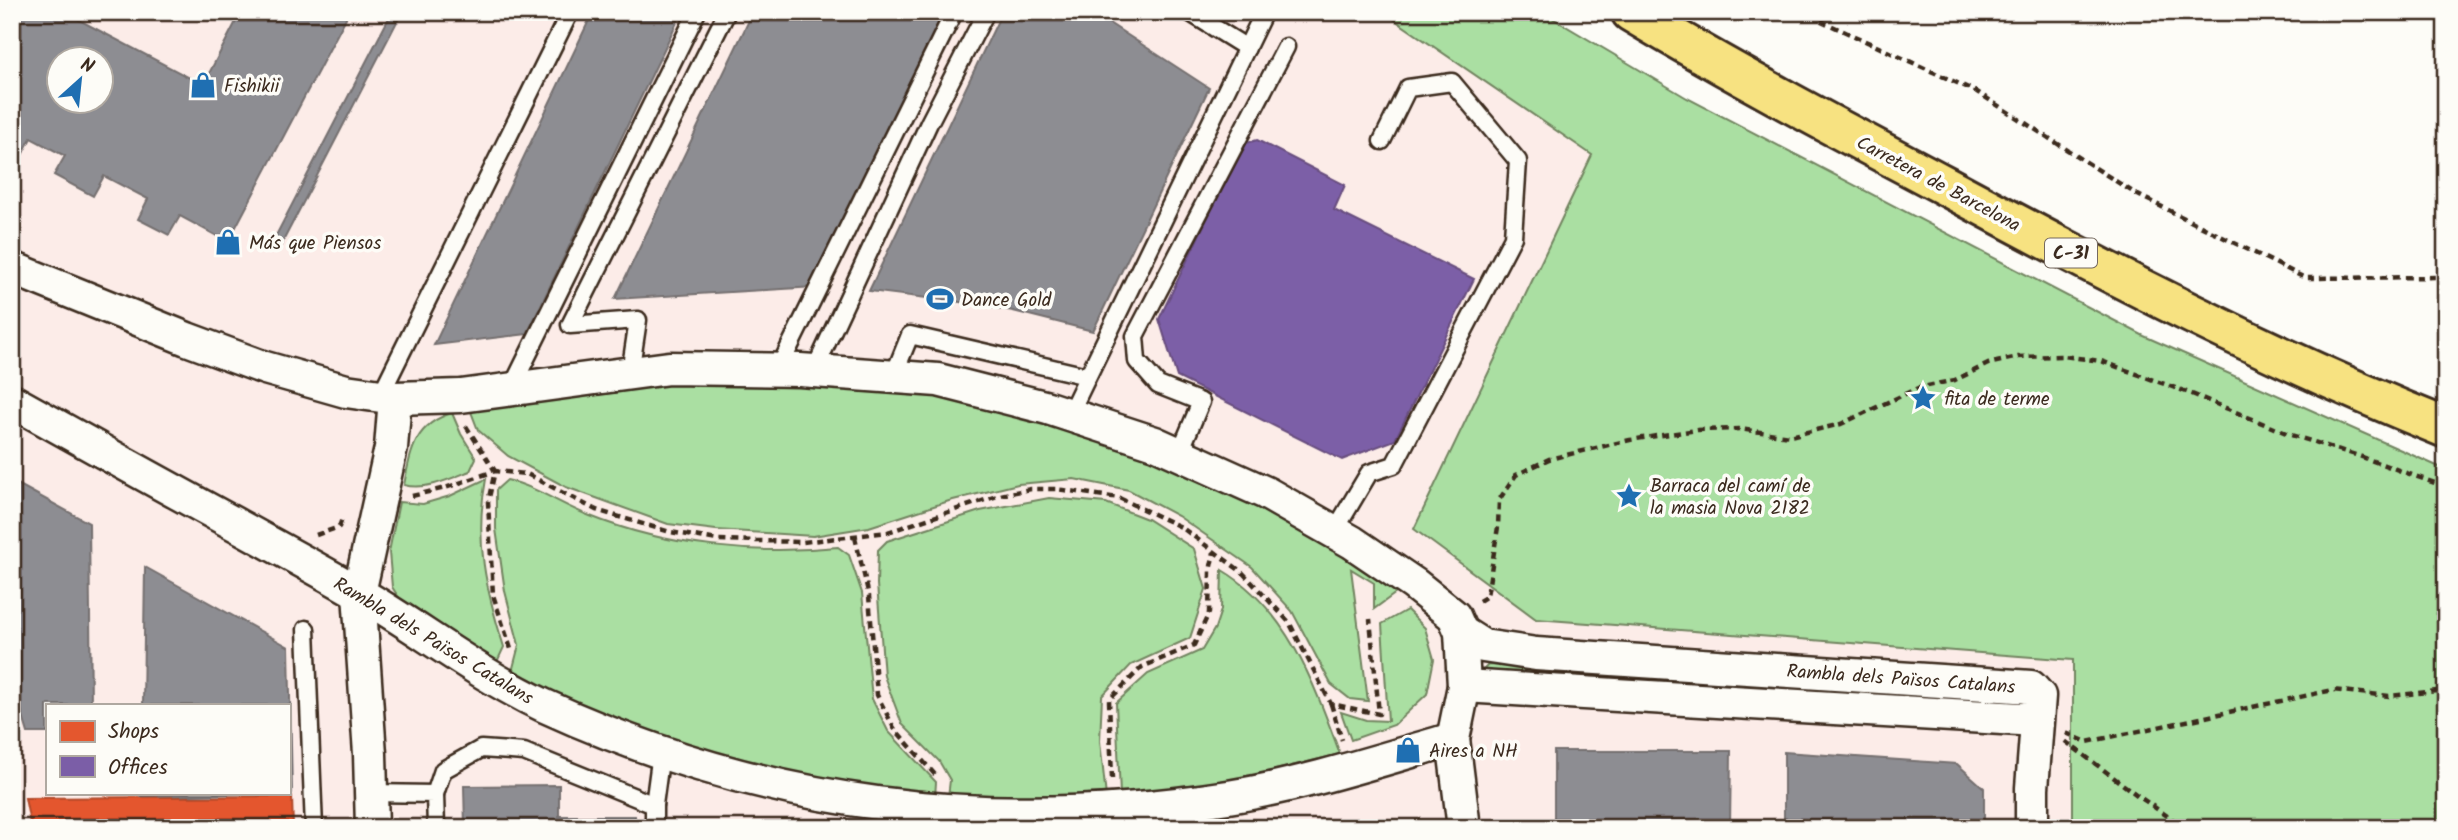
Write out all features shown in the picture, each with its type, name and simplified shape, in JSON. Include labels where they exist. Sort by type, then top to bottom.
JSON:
[{"type":"highway","name":"Carretera de Barcelona","points":[[1631,12],[1707,58],[2067,251],[2297,364],[2446,428]]},
{"type":"highway","points":[[1668,12],[1701,33],[1707,58]]},
{"type":"street","name":"Rambla dels Països Catalans","points":[[12,268],[265,368],[346,391],[388,397],[461,396],[669,368],[814,371],[938,380],[1069,415],[1155,443],[1266,493],[1334,531],[1414,584],[1483,646],[1536,654],[2031,687],[2039,696],[2036,720],[1464,686]]},
{"type":"street","points":[[372,828],[359,593],[391,448],[388,397]]},
{"type":"street","name":"Rambla dels Països Catalans","points":[[12,401],[359,593],[499,683],[547,707],[661,753],[789,789],[1023,821],[1231,797],[1352,768],[1453,739]]},
{"type":"street","points":[[1457,624],[1464,686],[1453,739],[1464,828]]},
{"type":"street","points":[[2032,828],[2036,720]]},
{"type":"lane","points":[[388,397],[570,12]]},
{"type":"lane","points":[[511,389],[697,12]]},
{"type":"lane","points":[[630,373],[638,320],[570,325],[727,12]]},
{"type":"lane","points":[[778,370],[954,12]]},
{"type":"lane","points":[[814,371],[929,122],[986,12]]},
{"type":"lane","points":[[1189,12],[1247,48]]},
{"type":"lane","points":[[1069,415],[1264,12]]},
{"type":"lane","points":[[1179,454],[1201,402],[1158,385],[1137,361],[1135,336],[1286,47]]},
{"type":"lane","points":[[1334,531],[1368,473],[1394,465],[1513,237],[1518,161],[1452,82],[1408,88],[1382,141]]},
{"type":"lane","points":[[893,377],[910,335],[1087,376]]},
{"type":"lane","points":[[306,629],[314,828]]},
{"type":"lane","points":[[436,828],[435,794],[443,770],[481,749],[524,752],[653,805]]},
{"type":"lane","points":[[654,828],[653,805],[661,753]]},
{"type":"lane","points":[[370,793],[435,794]]},
{"type":"path","points":[[1814,12],[1817,19],[1977,92],[2136,194],[2305,278],[2446,277]]},
{"type":"path","points":[[1457,624],[1487,596],[1498,527],[1499,500],[1516,475],[1549,459],[1630,440],[1697,430],[1739,429],[1790,436],[1841,424],[1918,388],[1955,380],[1988,364],[2018,357],[2063,356],[2101,361],[2192,394],[2291,435],[2446,487]]},
{"type":"path","points":[[462,420],[495,471],[488,502],[493,594],[510,649]]},
{"type":"path","points":[[412,496],[446,488],[495,471],[527,474],[596,510],[670,532],[718,540],[764,542],[803,542],[855,537],[920,523],[1000,495],[1031,489],[1056,489],[1119,498],[1181,527],[1242,572],[1289,622],[1331,704],[1344,745]]},
{"type":"path","points":[[855,537],[869,596],[877,695],[894,728],[943,783]]},
{"type":"path","points":[[1112,782],[1109,700],[1142,667],[1194,645],[1209,613],[1210,571],[1214,552]]},
{"type":"path","points":[[1331,704],[1379,714],[1370,619]]},
{"type":"path","points":[[2036,720],[2087,742],[2333,690],[2389,696],[2446,690]]},
{"type":"path","points":[[2036,720],[2185,828]]},
{"type":"shaded area","points":[[12,12],[1383,12],[1592,154],[1414,529],[1536,619],[2073,660],[2073,828],[12,828]]},
{"type":"green space","points":[[1383,12],[1542,12],[1687,98],[2144,336],[2446,470],[2446,828],[2073,828],[2073,660],[1536,619],[1414,529],[1592,155]]},
{"type":"green space","points":[[673,381],[891,389],[987,406],[1153,457],[1258,504],[1334,547],[1400,590],[1374,609],[1374,583],[1351,569],[1368,701],[1350,699],[1331,684],[1292,611],[1252,567],[1178,516],[1129,490],[1074,479],[1018,484],[949,501],[869,527],[813,536],[716,530],[668,524],[566,487],[508,456],[478,430],[470,409]]},
{"type":"green space","points":[[452,413],[476,458],[470,471],[429,485],[404,485],[409,461],[422,431]]},
{"type":"green space","points":[[486,479],[481,523],[484,564],[504,647],[496,664],[407,610],[392,587],[389,552],[399,502],[423,504],[450,496]]},
{"type":"green space","points":[[507,480],[619,527],[681,542],[775,550],[838,547],[849,555],[862,593],[872,699],[888,731],[936,782],[935,797],[735,764],[605,717],[512,672],[519,645],[505,591],[496,529],[496,490]]},
{"type":"green space","points":[[1049,498],[1106,503],[1147,519],[1194,549],[1206,589],[1190,638],[1131,665],[1102,696],[1100,741],[1106,797],[948,797],[950,780],[939,761],[902,724],[884,676],[877,584],[878,550],[887,541],[980,511]]},
{"type":"green space","points":[[1222,570],[1245,586],[1282,627],[1309,676],[1340,754],[1218,784],[1120,795],[1116,703],[1148,674],[1202,650],[1215,628],[1221,610]]},
{"type":"green space","points":[[1407,610],[1425,628],[1434,659],[1427,694],[1394,725],[1351,740],[1341,712],[1366,720],[1388,721],[1382,624]]},
{"type":"green space","points":[[1488,665],[1578,671],[1578,681],[1489,676],[1484,669]]},
{"type":"green space","points":[[1595,673],[1943,694],[1941,703],[1595,682]]},
{"type":"building: Shops","points":[[292,796],[293,828],[31,828],[25,798]]},
{"type":"building: Offices","points":[[1257,140],[1345,185],[1334,210],[1474,279],[1395,440],[1342,460],[1177,377],[1159,319],[1243,144]]},
{"type":"building: Industry","points":[[12,12],[64,12],[203,85],[241,12],[349,12],[228,242],[180,216],[169,235],[138,219],[148,199],[104,176],[93,196],[54,175],[65,156],[31,138],[21,157],[12,153],[12,135],[15,130],[12,128]]},
{"type":"building: Industry","points":[[392,12],[402,12],[278,251],[270,247]]},
{"type":"building: Industry","points":[[593,12],[682,12],[527,334],[434,345]]},
{"type":"building: Industry","points":[[753,12],[947,12],[815,287],[615,299]]},
{"type":"building: Industry","points":[[1002,12],[1092,12],[1209,88],[1093,331],[1013,311],[869,291]]},
{"type":"building: Industry","points":[[12,481],[89,523],[91,704],[46,704],[46,733],[28,733],[12,680]]},
{"type":"building: Industry","points":[[145,567],[289,647],[292,793],[290,704],[143,704]]},
{"type":"building: Industry","points":[[1554,751],[1731,751],[1730,828],[1554,828]]},
{"type":"building: Industry","points":[[1784,752],[1957,764],[1984,788],[1984,828],[1784,828]]},
{"type":"building: Industry","points":[[559,785],[559,816],[635,816],[635,828],[465,828],[464,786]]},
{"type":"building: Industry","points":[[141,794],[242,794],[141,796]]},
{"type":"place","name":"Fishikii","points":[[203,85]]},
{"type":"place","name":"Más que Piensos","points":[[228,242]]},
{"type":"place","name":"Dance Gold","points":[[940,299]]},
{"type":"place","name":"fita de terme","points":[[1923,398]]},
{"type":"place","name":"Barraca del camí de la masia Nova 2182","points":[[1629,496]]},
{"type":"place","name":"Aires a NH","points":[[1408,750]]}]
